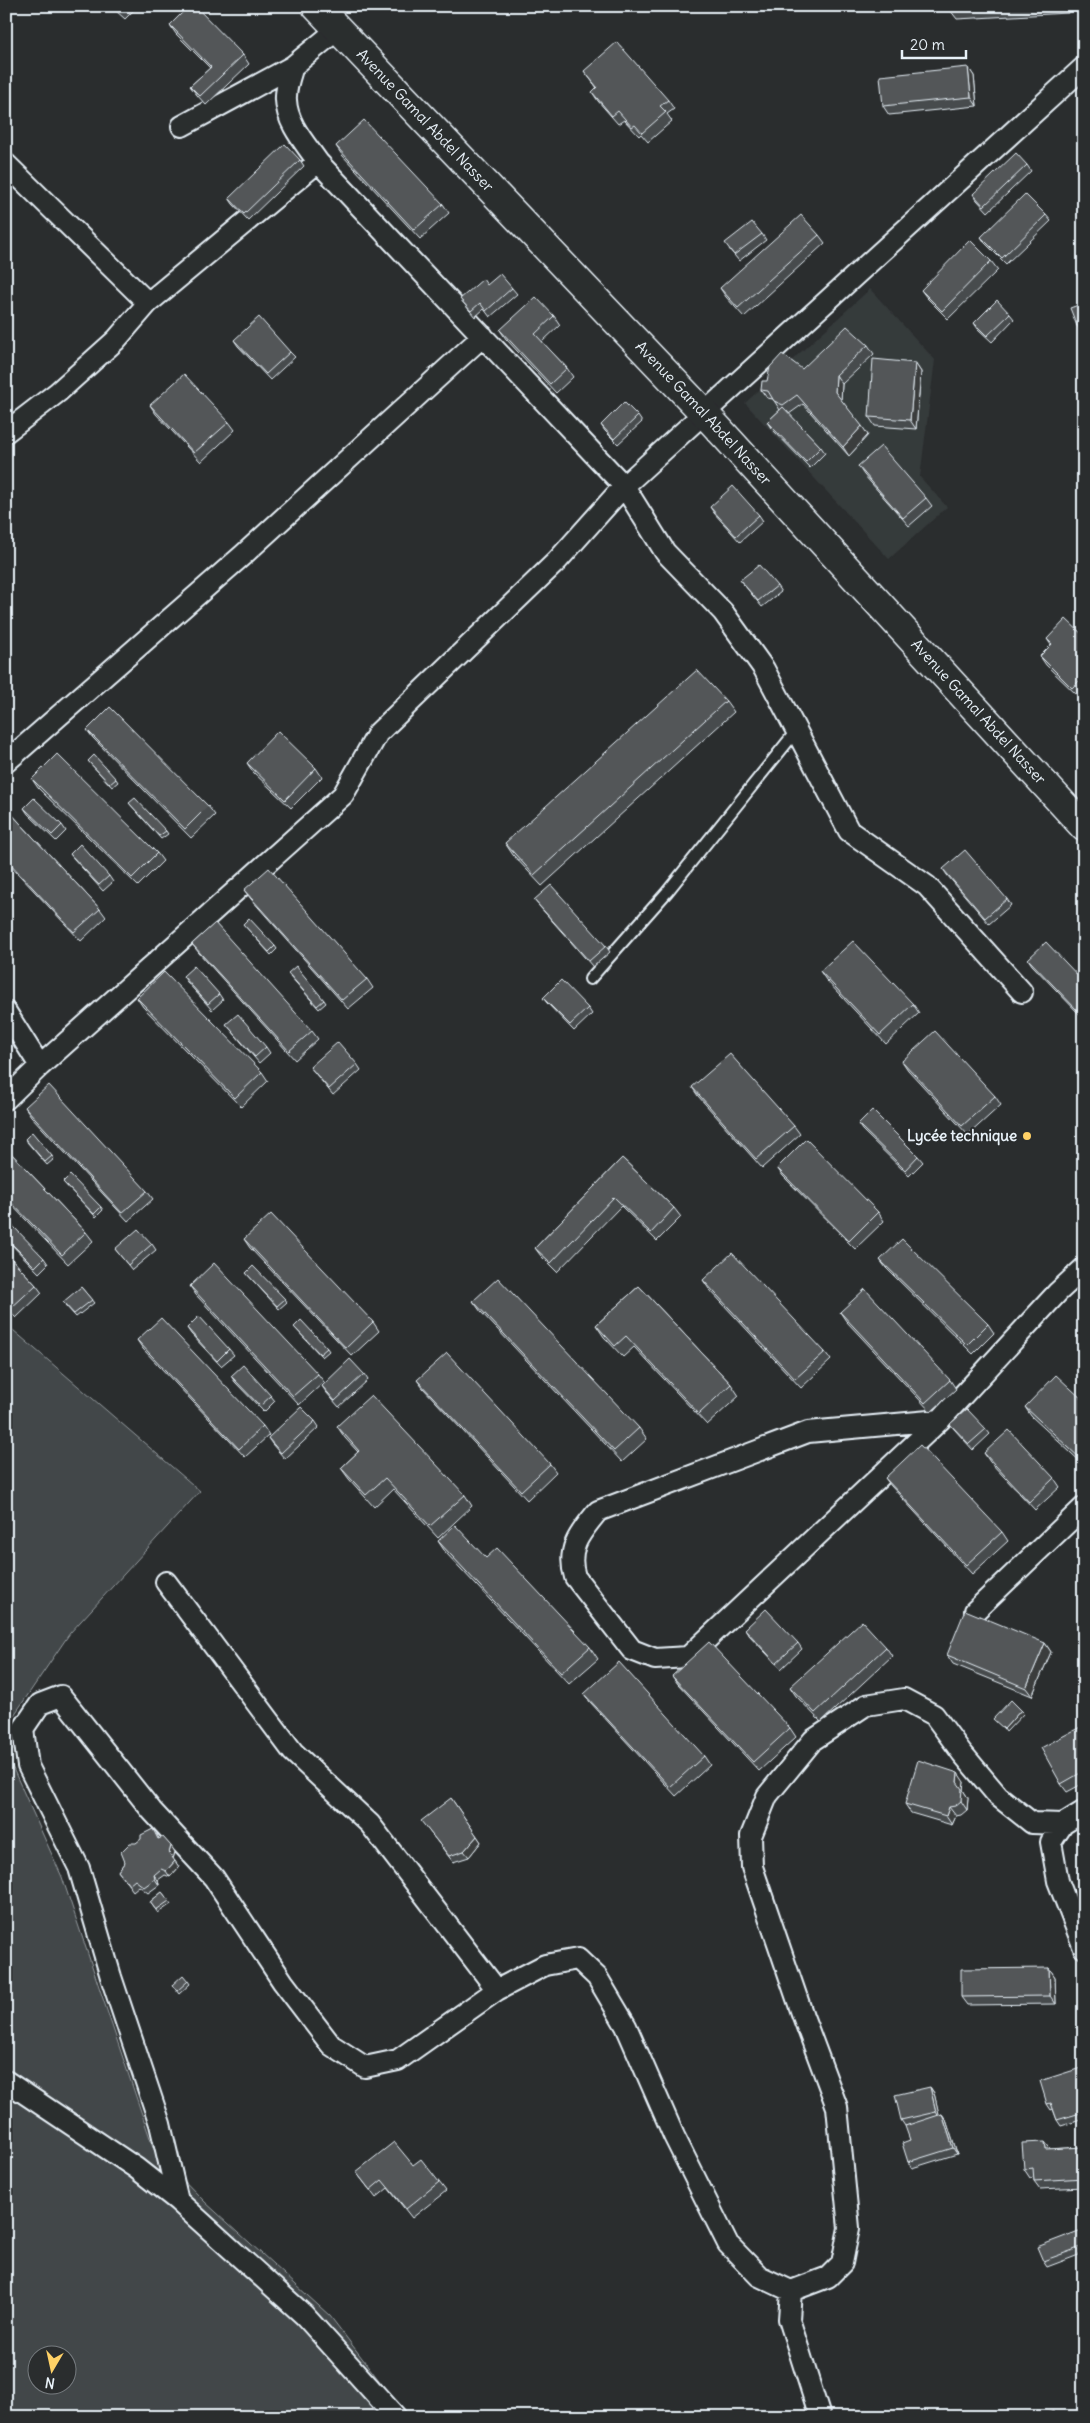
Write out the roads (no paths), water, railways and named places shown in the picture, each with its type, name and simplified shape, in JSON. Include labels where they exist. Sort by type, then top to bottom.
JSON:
[{"type":"street","name":"Avenue Gamal Abdel Nasser","points":[[316,6],[705,414],[1084,827]]},
{"type":"street","points":[[182,126],[293,66],[338,30]]},
{"type":"street","points":[[293,66],[285,98],[288,115],[318,162],[624,486],[665,552],[723,612],[764,669],[849,831],[927,886],[1022,992]]},
{"type":"street","points":[[6,1099],[40,1066],[343,795],[378,733],[556,561],[624,486],[1084,67]]},
{"type":"street","points":[[6,432],[58,392],[116,340],[148,303],[318,162]]},
{"type":"street","points":[[6,164],[148,303]]},
{"type":"street","points":[[6,762],[243,555],[483,336]]},
{"type":"street","points":[[6,1012],[40,1066]]},
{"type":"street","points":[[940,1420],[808,1432],[598,1511],[578,1536],[571,1562],[575,1577],[632,1650],[655,1660],[688,1657],[940,1420],[1058,1292],[1084,1268]]},
{"type":"street","points":[[975,1611],[1084,1507]]},
{"type":"street","points":[[166,1582],[293,1752],[370,1824],[497,1990]]},
{"type":"street","points":[[178,2200],[160,2124],[111,1977],[79,1868],[28,1766],[24,1729],[40,1704],[61,1696],[152,1811],[214,1878],[283,1982],[331,2045],[364,2067],[398,2060],[497,1990],[545,1965],[578,1959],[597,1976],[626,2026],[674,2136],[728,2244],[759,2276],[791,2291],[828,2277],[842,2263],[849,2228],[837,2107],[802,2016],[752,1867],[751,1836],[767,1796],[814,1740],[866,1705],[904,1699],[934,1715],[962,1753],[998,1796],[1032,1823],[1063,1824]]},
{"type":"street","points":[[1084,1811],[1063,1824],[1051,1842],[1058,1881],[1084,1948]]},
{"type":"street","points":[[6,2081],[136,2168],[178,2200],[304,2315],[396,2417]]},
{"type":"street","points":[[791,2291],[789,2319],[820,2417]]},
{"type":"lane","points":[[590,980],[667,892],[797,730]]},
{"type":"place","name":"Lycée technique","points":[[1027,1136]]}]
